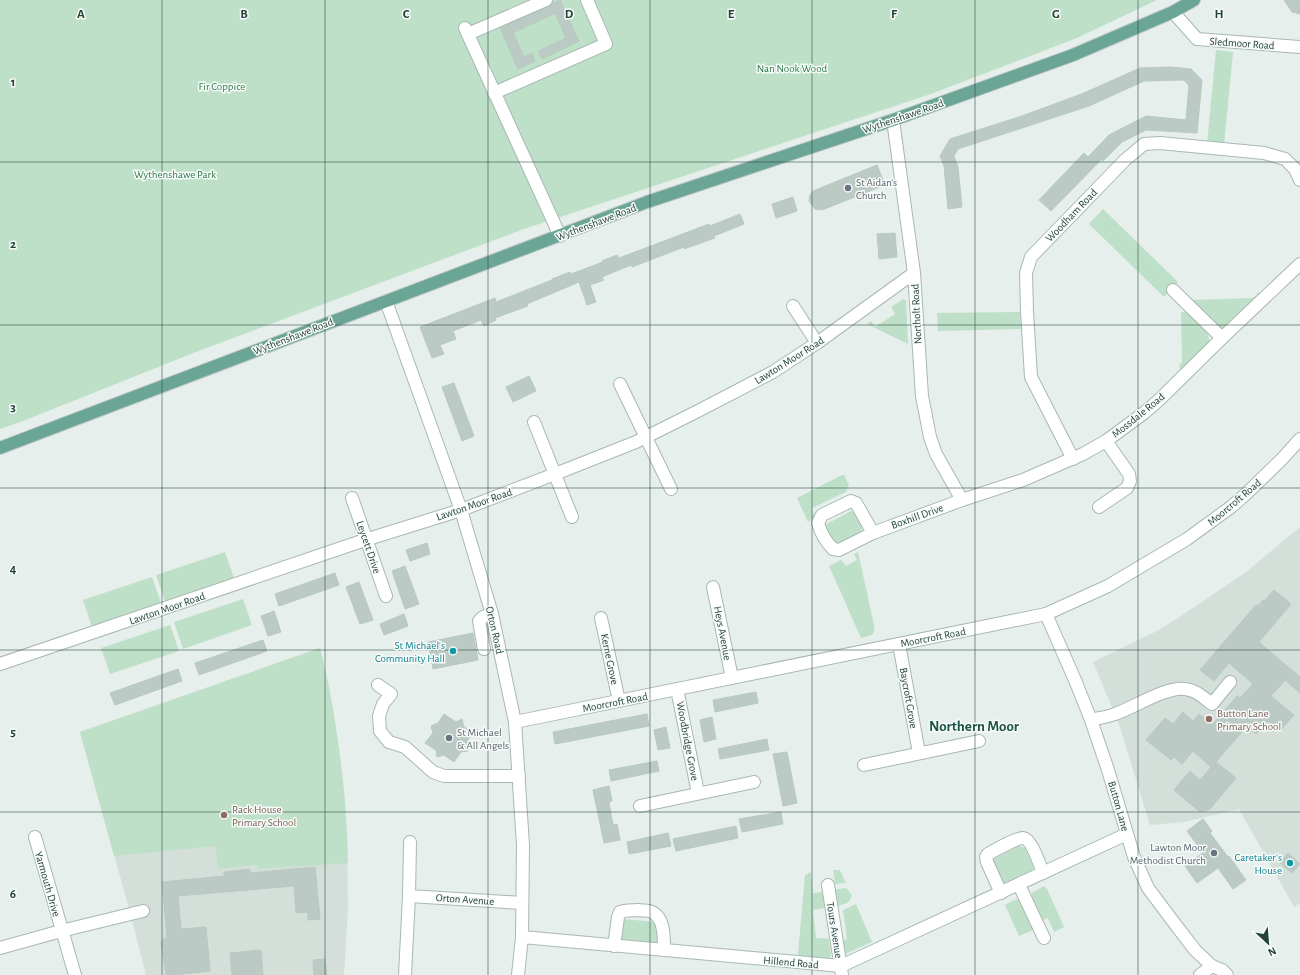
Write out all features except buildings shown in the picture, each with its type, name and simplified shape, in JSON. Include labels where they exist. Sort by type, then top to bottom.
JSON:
[{"type":"main road","name":"Wythenshawe Road","points":[[0,448],[647,202],[893,120],[1073,55],[1173,12],[1194,0]]},
{"type":"street","points":[[546,0],[467,32],[560,236]]},
{"type":"street","points":[[494,93],[606,44],[587,0]]},
{"type":"street","name":"Sledmoor Road","points":[[1173,12],[1197,39],[1300,47]]},
{"type":"street","name":"Northolt Road","points":[[893,120],[914,273],[922,396],[930,436],[936,454],[962,500]]},
{"type":"street","name":"Woodham Road","points":[[1073,459],[1031,377],[1026,273],[1031,257],[1125,160],[1144,144],[1160,143],[1264,153],[1285,159],[1295,169],[1300,180]]},
{"type":"street","name":"Mossdale Road","points":[[962,500],[1023,480],[1073,459],[1106,441],[1144,413],[1300,264]]},
{"type":"street","name":"Lawton Moor Road","points":[[0,664],[365,540],[461,510],[646,437],[698,412],[774,372],[914,273]]},
{"type":"street","points":[[1173,290],[1222,338]]},
{"type":"street","name":"Orton Road","points":[[386,301],[461,510],[492,614],[515,722],[523,845],[522,937],[518,975]]},
{"type":"street","points":[[793,306],[817,343]]},
{"type":"street","points":[[620,384],[671,489]]},
{"type":"street","points":[[534,422],[572,518]]},
{"type":"street","name":"Moorcroft Road","points":[[515,722],[1046,614],[1108,586],[1187,539],[1247,494],[1282,460],[1300,439]]},
{"type":"street","points":[[1099,507],[1127,488],[1130,481],[1129,474],[1106,441]]},
{"type":"street","name":"Leycett Drive","points":[[352,498],[365,540],[386,596]]},
{"type":"street","name":"Boxhill Drive","points":[[873,533],[856,502],[851,501],[822,515],[818,523],[821,535],[833,549],[839,550],[873,533],[962,500]]},
{"type":"street","name":"Heys Avenue","points":[[713,587],[732,678]]},
{"type":"street","points":[[484,649],[479,621],[483,617],[492,614]]},
{"type":"street","name":"Button Lane","points":[[1046,614],[1091,720],[1108,770],[1134,857],[1148,888],[1195,950],[1212,966],[1222,970],[1227,975]]},
{"type":"street","name":"Kerne Grove","points":[[601,618],[619,701]]},
{"type":"street","name":"Baycroft Grove","points":[[899,644],[919,753]]},
{"type":"street","points":[[1091,720],[1115,714],[1173,689],[1184,688],[1191,690],[1212,704],[1230,682]]},
{"type":"street","points":[[378,685],[391,694],[383,704],[379,716],[380,730],[388,742],[405,747],[433,772],[444,776],[519,776]]},
{"type":"street","name":"Woodbridge Grove","points":[[677,689],[698,793]]},
{"type":"street","points":[[864,765],[979,741]]},
{"type":"street","points":[[640,806],[754,782]]},
{"type":"street","name":"Hillend Road","points":[[522,937],[664,950],[841,971],[1001,893],[1127,834]]},
{"type":"street","name":"Yarmouth Drive","points":[[35,837],[75,975]]},
{"type":"street","points":[[1001,893],[986,862],[986,858],[988,854],[1017,840],[1022,838],[1027,840],[1031,845],[1043,873]]},
{"type":"street","points":[[405,975],[410,842]]},
{"type":"street","name":"Tours Avenue","points":[[828,884],[841,971]]},
{"type":"street","points":[[1019,885],[1044,938]]},
{"type":"street","name":"Orton Avenue","points":[[409,896],[522,903]]},
{"type":"street","points":[[614,946],[620,912],[627,910],[649,911],[656,916],[662,926],[665,937],[664,950]]},
{"type":"street","name":"Yarmouth Drive","points":[[0,948],[143,911]]},
{"type":"street","points":[[1200,975],[1212,966]]},
{"type":"shaded area","name":"Button Lane Primary School","points":[[1300,527],[1300,903],[1294,907],[1239,809],[1184,822],[1150,825],[1119,724],[1093,662],[1159,630],[1184,614],[1246,572]]},
{"type":"shaded area","name":"Rack House Primary School","points":[[320,648],[335,720],[347,832],[348,908],[344,975],[146,975],[80,732]]},
{"type":"green space","name":"Wythenshawe Park","points":[[0,0],[1157,0],[1077,38],[931,94],[521,230],[201,350],[0,429]]},
{"type":"green space","points":[[1216,50],[1233,52],[1224,145],[1207,144]]},
{"type":"green space","points":[[1103,209],[1178,282],[1164,297],[1089,224]]},
{"type":"green space","points":[[1259,292],[1262,295],[1230,327],[1219,329],[1192,305],[1192,300],[1253,298]]},
{"type":"green space","points":[[903,299],[906,300],[908,344],[867,324],[871,321],[875,327],[895,314],[891,307]]},
{"type":"green space","points":[[1020,312],[1021,329],[938,331],[937,313]]},
{"type":"green space","points":[[1181,312],[1187,312],[1208,334],[1210,344],[1167,384],[1180,370],[1179,365],[1182,362]]},
{"type":"green space","points":[[844,475],[849,485],[846,492],[812,508],[815,517],[808,522],[797,498]]},
{"type":"green space","points":[[851,511],[859,518],[862,528],[861,535],[836,546],[825,532],[825,525]]},
{"type":"green space","points":[[225,552],[234,578],[165,601],[156,575]]},
{"type":"green space","points":[[858,552],[875,630],[872,635],[861,638],[829,566],[841,560],[846,566],[857,560],[854,554]]},
{"type":"green space","points":[[152,577],[161,603],[92,627],[83,600]]},
{"type":"green space","points":[[243,599],[252,625],[183,649],[174,622]]},
{"type":"green space","points":[[170,625],[179,651],[110,674],[101,648]]},
{"type":"green space","name":"Rack House Primary School","points":[[320,648],[340,755],[346,809],[348,863],[258,869],[257,865],[218,869],[215,846],[114,856],[80,732]]},
{"type":"green space","points":[[1019,846],[1025,848],[1034,868],[1031,871],[999,885],[991,860]]},
{"type":"green space","points":[[833,870],[840,870],[846,883],[835,884]]},
{"type":"green space","points":[[811,872],[813,893],[822,892],[825,908],[813,910],[816,938],[829,939],[831,956],[829,958],[800,956],[798,954],[805,875]]},
{"type":"green space","points":[[1044,886],[1047,889],[1064,927],[1054,932],[1048,918],[1040,921],[1030,899],[1032,893]]},
{"type":"green space","points":[[846,888],[852,895],[849,902],[833,908],[831,890]]},
{"type":"green space","points":[[1021,897],[1036,929],[1019,936],[1005,905]]},
{"type":"green space","points":[[856,904],[872,942],[841,956],[839,942],[847,939],[843,910]]},
{"type":"green space","points":[[622,919],[658,922],[661,939],[655,943],[618,939]]},
{"type":"place","name":"St Aidan's Church","points":[[848,188]]},
{"type":"place","name":"St Michael's Community Hall","points":[[453,651]]},
{"type":"place","name":"Button Lane Primary School","points":[[1209,719]]},
{"type":"place","name":"St Michael & All Angels","points":[[449,738]]},
{"type":"place","name":"Rack House Primary School","points":[[224,815]]},
{"type":"place","name":"Lawton Moor Methodist Church","points":[[1214,853]]},
{"type":"place","name":"Caretaker's House","points":[[1290,863]]},
{"type":"district","name":"Northern Moor","points":[[974,726]]},
{"type":"park label","name":"Nan Nook Wood","points":[[792,68]]},
{"type":"park label","name":"Fir Coppice","points":[[222,86]]}]
